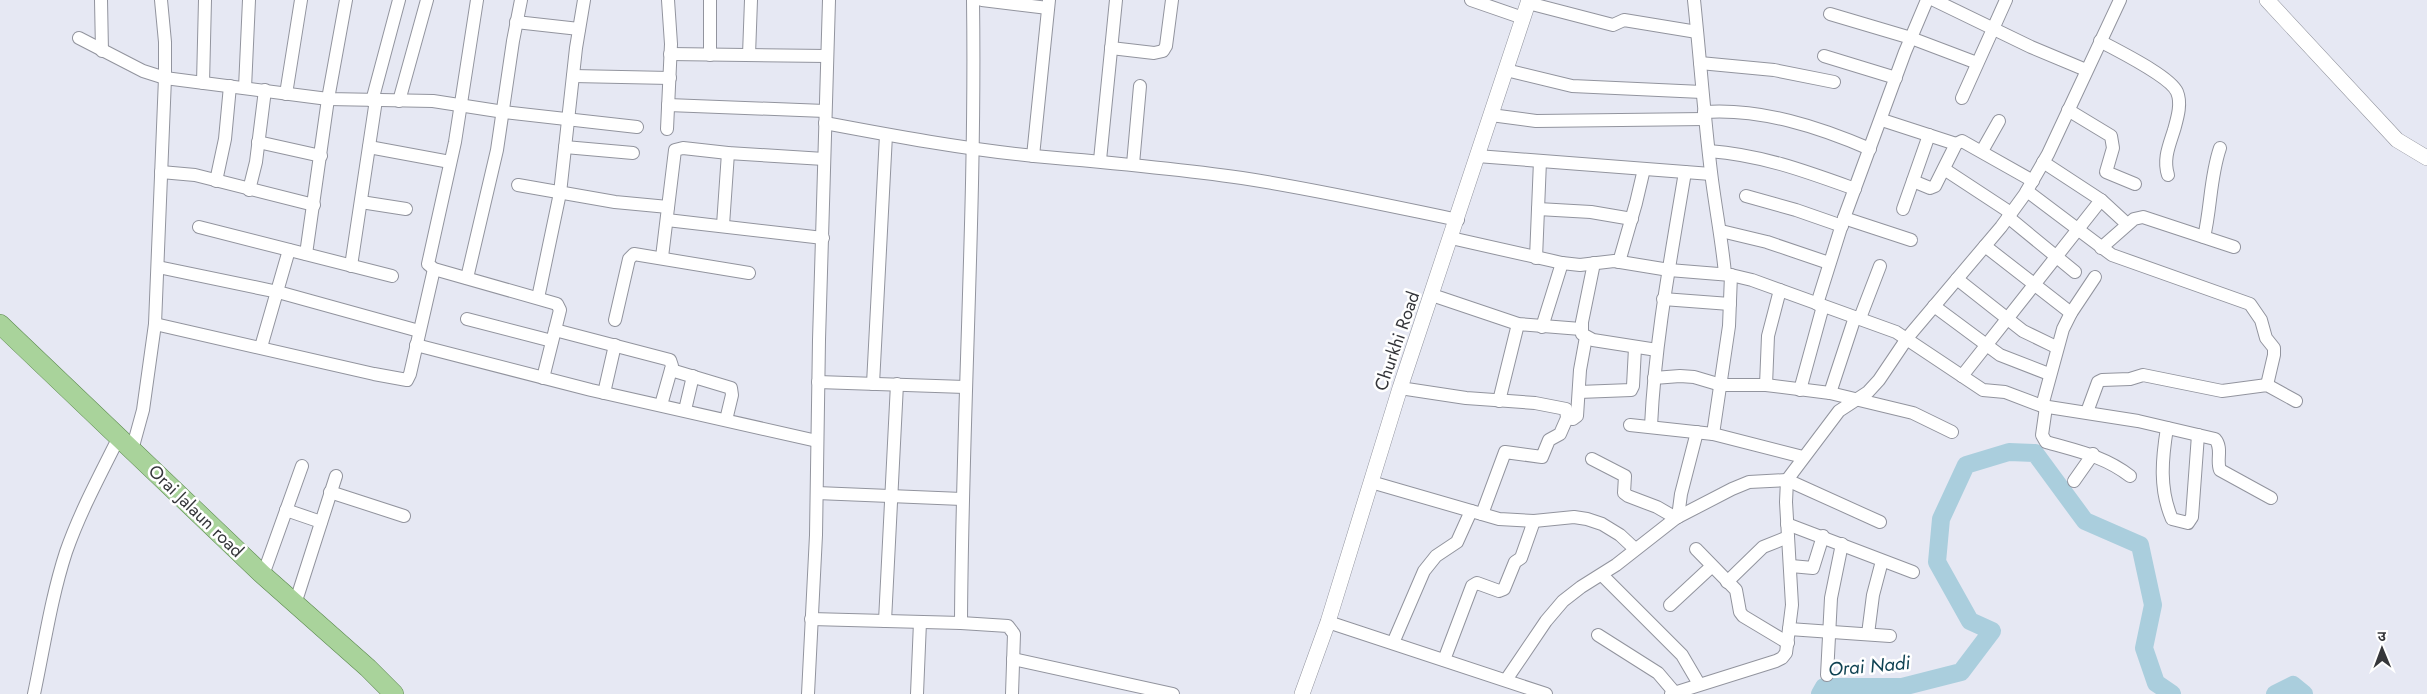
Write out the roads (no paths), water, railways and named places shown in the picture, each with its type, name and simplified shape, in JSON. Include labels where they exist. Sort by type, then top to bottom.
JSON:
[{"type":"main road","name":"Orai Jalaun road","points":[[0,324],[263,575],[368,668],[394,694]]},
{"type":"street","points":[[101,0],[102,51]]},
{"type":"street","points":[[34,694],[47,626],[66,552],[88,501],[126,444],[143,410],[155,324],[158,267],[165,78],[165,42],[161,0]]},
{"type":"street","points":[[203,83],[205,0]]},
{"type":"street","points":[[246,88],[249,0]]},
{"type":"street","points":[[286,94],[301,0]]},
{"type":"street","points":[[306,254],[328,99],[346,0]]},
{"type":"street","points":[[351,266],[374,100],[399,0]]},
{"type":"street","points":[[399,101],[427,0]]},
{"type":"street","points":[[477,0],[450,162],[427,259],[430,267],[434,269],[538,298],[559,307],[543,378]]},
{"type":"street","points":[[467,278],[492,174],[504,112],[516,22],[521,0]]},
{"type":"street","points":[[538,298],[560,193],[573,76],[584,0]]},
{"type":"street","points":[[667,129],[670,78],[668,0]]},
{"type":"street","points":[[710,0],[710,55]]},
{"type":"street","points":[[749,55],[751,0]]},
{"type":"street","points":[[808,694],[816,493],[829,0]]},
{"type":"street","points":[[961,623],[962,499],[973,147],[973,0]]},
{"type":"street","points":[[982,0],[1048,4],[1033,156]]},
{"type":"street","points":[[1100,160],[1116,0]]},
{"type":"street","points":[[1111,48],[1154,53],[1163,51],[1166,46],[1172,0]]},
{"type":"street","points":[[1471,0],[1523,18]]},
{"type":"street","points":[[1694,0],[1708,151],[1728,274],[1730,304],[1714,434]]},
{"type":"street","points":[[1800,390],[1829,263],[1896,78],[1927,0]]},
{"type":"street","points":[[1934,0],[2086,70]]},
{"type":"street","points":[[1962,98],[2006,0]]},
{"type":"street","points":[[1598,635],[1658,674],[1673,693],[1695,688],[1782,658],[1786,653],[1788,643],[1792,604],[1787,480],[1839,411],[1858,400],[1879,380],[1908,337],[2010,215],[2044,162],[2120,0]]},
{"type":"street","points":[[2266,0],[2397,140],[2427,158]]},
{"type":"street","points":[[1529,1],[1613,25],[1624,20],[1697,32]]},
{"type":"street","name":"Churkhi Road","points":[[1302,694],[1328,622],[1400,388],[1458,220],[1477,156],[1529,1]]},
{"type":"street","points":[[1830,14],[1911,38],[1977,63]]},
{"type":"street","points":[[516,22],[579,30]]},
{"type":"street","points":[[79,38],[153,76],[165,78],[328,99],[433,101],[504,112],[637,127]]},
{"type":"street","points":[[2100,41],[2168,80],[2178,94],[2177,120],[2166,156],[2165,165],[2168,175]]},
{"type":"street","points":[[670,54],[827,56]]},
{"type":"street","points":[[1824,56],[1896,78]]},
{"type":"street","points":[[1700,63],[1774,70],[1834,82]]},
{"type":"street","points":[[1506,70],[1572,86],[1702,92]]},
{"type":"street","points":[[573,76],[670,78]]},
{"type":"street","points":[[216,181],[224,139],[230,86]]},
{"type":"street","points":[[1133,164],[1140,86]]},
{"type":"street","points":[[249,190],[265,90]]},
{"type":"street","points":[[668,105],[825,117],[886,135],[1033,156],[1100,160],[1241,178],[1339,194],[1458,220]]},
{"type":"street","points":[[2068,110],[2111,136],[2113,148],[2106,172],[2135,184]]},
{"type":"street","points":[[1491,115],[1536,121],[1705,115],[1739,111],[1768,116],[1827,132],[1870,149]]},
{"type":"street","points":[[1882,120],[1956,144]]},
{"type":"street","points":[[1982,151],[1999,121]]},
{"type":"street","points":[[873,384],[886,135]]},
{"type":"street","points":[[1903,209],[1929,136]]},
{"type":"street","points":[[1913,181],[1933,188],[1956,144],[1962,141],[1982,151],[2030,186],[2101,248],[2123,260],[2250,304],[2261,320],[2266,338],[2274,348],[2267,386]]},
{"type":"street","points":[[258,142],[321,156]]},
{"type":"street","points":[[369,147],[450,162]]},
{"type":"street","points":[[565,147],[632,153]]},
{"type":"street","points":[[662,258],[675,150],[683,148],[824,159]]},
{"type":"street","points":[[2204,237],[2210,211],[2214,165],[2220,148]]},
{"type":"street","points":[[1708,151],[1753,156],[1774,161],[1855,189]]},
{"type":"street","points":[[723,225],[728,153]]},
{"type":"street","points":[[1477,156],[1711,174]]},
{"type":"street","points":[[1536,258],[1540,161]]},
{"type":"street","points":[[2044,162],[2101,200],[2127,224]]},
{"type":"street","points":[[1619,262],[1644,169]]},
{"type":"street","points":[[1944,169],[2010,215],[2075,272]]},
{"type":"street","points":[[161,172],[195,175],[314,205]]},
{"type":"street","points":[[1651,426],[1653,382],[1663,299],[1685,172]]},
{"type":"street","points":[[518,185],[644,206],[668,214],[723,225],[823,238]]},
{"type":"street","points":[[1746,196],[1911,240]]},
{"type":"street","points":[[1962,376],[2101,200]]},
{"type":"street","points":[[361,202],[406,209]]},
{"type":"street","points":[[1538,209],[1590,212],[1632,219]]},
{"type":"street","points":[[2101,248],[2127,224],[2134,219],[2143,217],[2234,247]]},
{"type":"street","points":[[199,227],[392,276]]},
{"type":"street","points":[[1721,232],[1768,242],[1829,263]]},
{"type":"street","points":[[1451,238],[1562,264],[1619,262],[1669,270],[1728,274],[1780,290],[1858,317],[1908,337],[1982,390],[2005,392],[2044,406],[2087,412],[2215,439],[2218,442],[2218,465],[2220,470],[2272,498]]},
{"type":"street","points":[[1986,246],[2070,313]]},
{"type":"street","points":[[262,348],[289,250]]},
{"type":"street","points":[[615,320],[631,256],[638,254],[749,273]]},
{"type":"street","points":[[1567,418],[1573,419],[1578,416],[1584,333],[1594,263]]},
{"type":"street","points":[[1542,327],[1562,264]]},
{"type":"street","points":[[1830,393],[1858,317],[1880,266]]},
{"type":"street","points":[[158,267],[278,292],[419,331]]},
{"type":"street","points":[[155,324],[407,380],[434,269]]},
{"type":"street","points":[[2095,277],[2070,313],[2056,347],[2044,406],[2043,439],[2046,442],[2093,454],[2116,465],[2130,476]]},
{"type":"street","points":[[1957,279],[2007,319],[2035,338],[2056,347]]},
{"type":"street","points":[[1766,385],[1768,336],[1780,290]]},
{"type":"street","points":[[1432,295],[1518,324],[1584,333],[1634,348],[1657,350]]},
{"type":"street","points":[[1663,299],[1730,304]]},
{"type":"street","points":[[1934,306],[2013,361],[2049,374]]},
{"type":"street","points":[[466,319],[553,336],[615,345],[668,358],[672,362],[671,370],[661,405]]},
{"type":"street","points":[[1500,401],[1518,324]]},
{"type":"street","points":[[416,345],[604,393],[817,441]]},
{"type":"street","points":[[604,393],[615,345]]},
{"type":"street","points":[[1633,386],[1634,348]]},
{"type":"street","points":[[671,370],[731,388],[732,395],[726,420]]},
{"type":"street","points":[[2087,412],[2096,386],[2102,380],[2130,380],[2144,375],[2151,375],[2204,389],[2222,391],[2267,386],[2296,401]]},
{"type":"street","points":[[685,410],[693,376]]},
{"type":"street","points":[[1579,392],[1628,391],[1633,386],[1694,377],[1721,385],[1766,385],[1830,393],[1913,413],[1952,432]]},
{"type":"street","points":[[818,382],[965,387]]},
{"type":"street","points":[[886,621],[897,384]]},
{"type":"street","points":[[1393,643],[1424,571],[1436,556],[1456,542],[1477,513],[1505,452],[1542,456],[1549,440],[1558,437],[1568,413],[1563,407],[1451,397],[1400,388]]},
{"type":"street","points":[[1630,425],[1714,434],[1803,457]]},
{"type":"street","points":[[2168,428],[2162,460],[2163,480],[2172,519],[2184,523],[2188,523],[2192,516],[2198,435]]},
{"type":"street","points":[[1677,517],[1680,494],[1697,432]]},
{"type":"street","points":[[2074,481],[2093,454]]},
{"type":"street","points":[[1592,459],[1625,476],[1624,493],[1628,496],[1677,517]]},
{"type":"street","points":[[263,575],[302,466]]},
{"type":"street","points":[[295,604],[336,476]]},
{"type":"street","points":[[1506,680],[1546,621],[1563,601],[1581,587],[1602,575],[1677,517],[1749,482],[1787,480],[1880,522]]},
{"type":"street","points":[[1371,482],[1499,519],[1534,521],[1574,517],[1587,519],[1602,524],[1620,535],[1636,549]]},
{"type":"street","points":[[330,492],[404,516]]},
{"type":"street","points":[[816,493],[962,499]]},
{"type":"street","points":[[286,510],[320,522]]},
{"type":"street","points":[[1444,660],[1472,586],[1477,583],[1499,591],[1504,590],[1515,562],[1521,558],[1534,521]]},
{"type":"street","points":[[1727,582],[1763,547],[1788,531],[1823,536],[1913,572]]},
{"type":"street","points":[[1791,566],[1814,568],[1823,536]]},
{"type":"street","points":[[1827,675],[1828,631],[1836,571],[1842,544]]},
{"type":"street","points":[[1696,549],[1738,596],[1739,608],[1743,616],[1788,643]]},
{"type":"street","points":[[1868,634],[1873,595],[1882,561]]},
{"type":"street","points":[[1670,605],[1711,567]]},
{"type":"street","points":[[1602,575],[1682,655],[1695,688]]},
{"type":"street","points":[[811,620],[961,623],[1001,625],[1012,628],[1014,634],[1012,694]]},
{"type":"street","points":[[917,694],[920,622]]},
{"type":"street","points":[[1328,622],[1546,694]]},
{"type":"street","points":[[1790,629],[1890,636]]},
{"type":"street","points":[[1013,658],[1173,694]]},
{"type":"waterway","name":"Orai Nadi","points":[[1820,694],[1824,687],[1902,687],[1961,672],[1992,631],[1970,621],[1937,562],[1941,519],[1966,465],[2009,452],[2035,453],[2085,521],[2140,545],[2153,605],[2144,648],[2156,683],[2172,694]]},
{"type":"waterway","name":"Orai Nadi","points":[[2275,694],[2293,685],[2304,694]]}]
